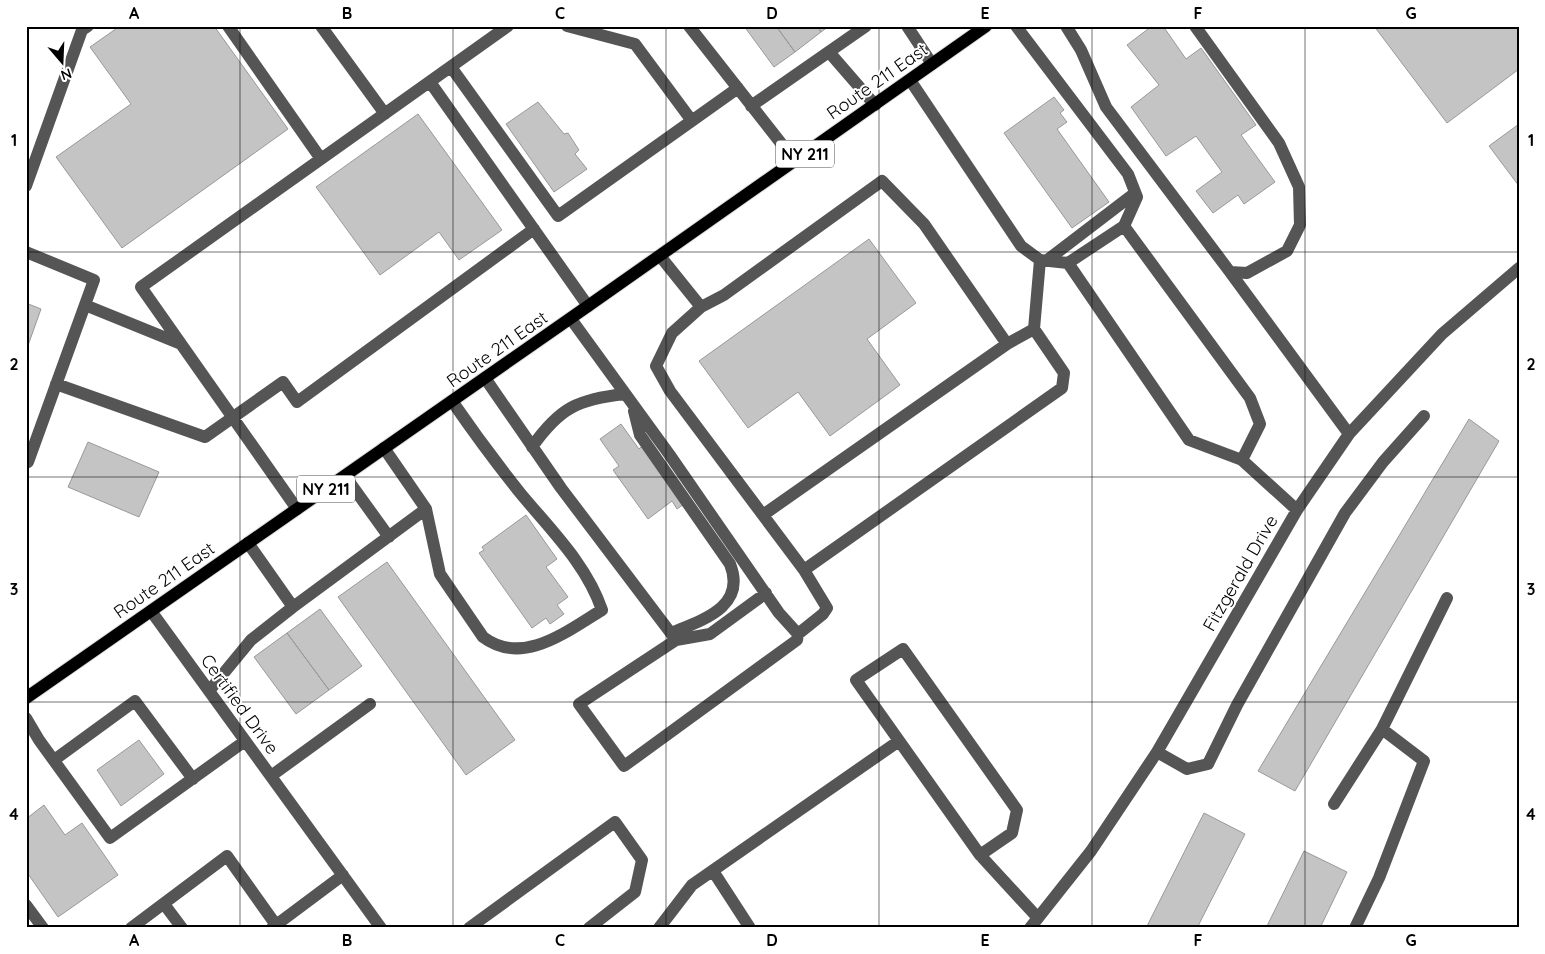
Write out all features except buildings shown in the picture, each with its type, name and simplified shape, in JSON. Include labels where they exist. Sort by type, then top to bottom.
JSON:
[{"type":"main road","name":"Route 211 East","points":[[26,698],[986,26]]},
{"type":"street","points":[[26,186],[82,30],[88,26]]},
{"type":"street","points":[[228,26],[322,159]]},
{"type":"street","points":[[321,26],[384,114]]},
{"type":"street","points":[[297,509],[141,287],[508,26]]},
{"type":"street","points":[[567,26],[635,44],[692,121]]},
{"type":"street","points":[[689,26],[795,161]]},
{"type":"street","points":[[752,106],[866,26]]},
{"type":"street","points":[[907,26],[932,64]]},
{"type":"street","points":[[910,80],[1021,246],[1043,260],[1068,263],[1124,226],[1136,197],[1135,192],[1128,174],[1016,26]]},
{"type":"street","points":[[1066,26],[1082,50],[1106,107],[1349,434]]},
{"type":"street","points":[[1195,26],[1279,143],[1299,187],[1300,225],[1288,251],[1247,273],[1230,272]]},
{"type":"street","points":[[829,52],[875,105]]},
{"type":"street","points":[[451,67],[558,216],[738,88]]},
{"type":"street","points":[[430,82],[588,306]]},
{"type":"street","points":[[798,634],[823,614],[827,608],[804,570],[670,391],[656,366],[672,333],[701,307],[724,295],[882,181],[924,224],[1007,344]]},
{"type":"street","points":[[804,570],[1062,388],[1064,373],[1034,329],[1043,260],[1135,192]]},
{"type":"street","points":[[1124,226],[1250,398],[1260,424],[1242,460]]},
{"type":"street","points":[[56,384],[205,437],[283,382],[297,402],[534,229]]},
{"type":"street","points":[[26,252],[94,280],[28,462]]},
{"type":"street","points":[[660,256],[701,307]]},
{"type":"street","points":[[1068,263],[1189,440],[1242,460],[1297,510]]},
{"type":"street","name":"Fitzgerald Drive","points":[[1034,923],[1091,851],[1157,752],[1297,510],[1349,434],[1442,334],[1519,268]]},
{"type":"street","points":[[85,305],[181,344]]},
{"type":"street","points":[[570,319],[629,399],[766,593],[778,613],[798,634],[798,640],[624,766],[579,704],[674,636],[727,603],[735,587],[735,576],[730,564],[640,435],[629,399]]},
{"type":"street","points":[[763,515],[1007,344],[1034,329]]},
{"type":"street","points":[[485,378],[561,488],[674,636]]},
{"type":"street","points":[[532,447],[544,430],[568,408],[594,398],[629,399]]},
{"type":"street","points":[[384,448],[426,509],[440,574],[483,637],[492,643],[522,649],[537,646],[549,642],[602,610],[597,595],[570,552],[521,493],[452,401]]},
{"type":"street","points":[[1157,752],[1186,769],[1208,764],[1237,704],[1345,513],[1383,462],[1424,416]]},
{"type":"street","points":[[345,476],[389,537]]},
{"type":"street","points":[[209,691],[251,640],[426,509]]},
{"type":"street","points":[[248,543],[293,607]]},
{"type":"street","points":[[674,636],[710,634],[766,593]]},
{"type":"street","points":[[1334,804],[1382,729],[1447,598]]},
{"type":"street","name":"Certified Drive","points":[[151,611],[381,928]]},
{"type":"street","points":[[980,855],[1012,833],[1017,810],[903,649],[856,680],[980,855],[1034,923]]},
{"type":"street","points":[[54,760],[135,701],[193,779]]},
{"type":"street","points":[[271,776],[370,704]]},
{"type":"street","points":[[26,718],[110,838],[245,741]]},
{"type":"street","points":[[1355,928],[1378,878],[1424,761],[1382,729]]},
{"type":"street","points":[[659,928],[692,885],[899,741]]},
{"type":"street","points":[[469,928],[615,822],[642,860],[635,892],[593,927]]},
{"type":"street","points":[[131,928],[227,856],[274,926],[343,876]]},
{"type":"street","points":[[713,871],[750,928]]},
{"type":"street","points":[[164,904],[182,928]]},
{"type":"street","points":[[26,905],[44,928]]}]
